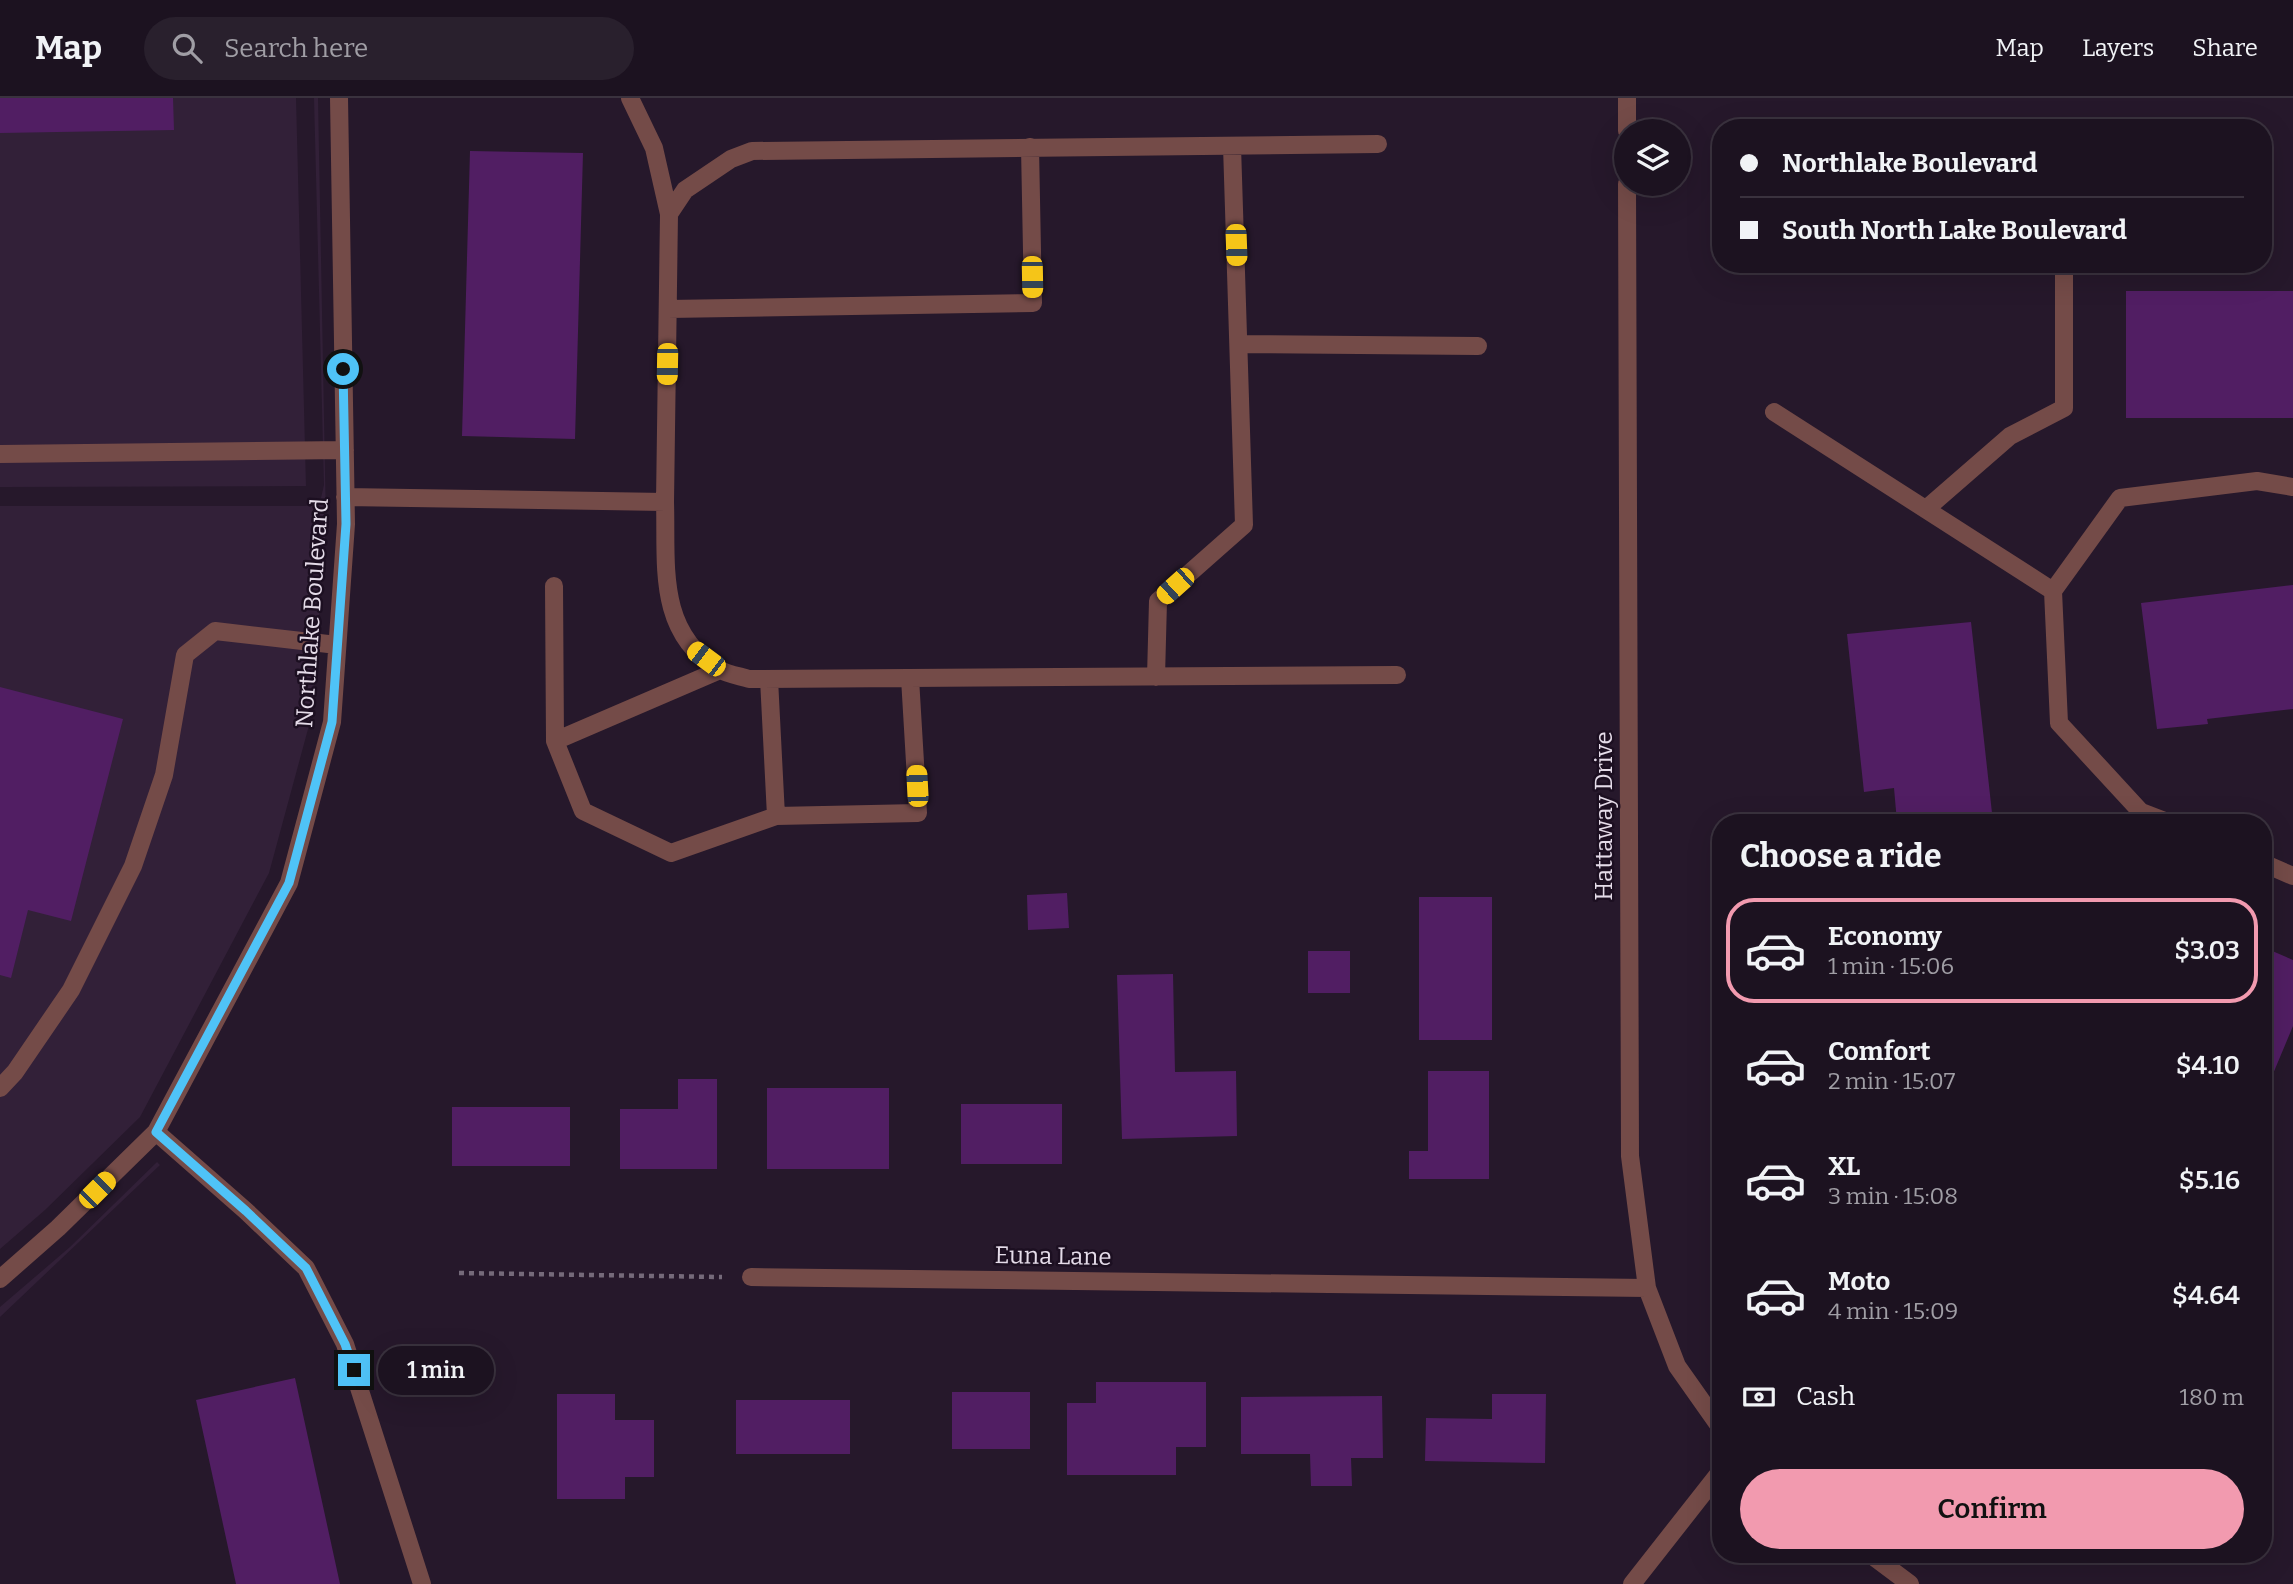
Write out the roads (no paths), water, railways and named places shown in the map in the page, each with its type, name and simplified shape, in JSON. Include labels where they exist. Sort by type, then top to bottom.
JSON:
[{"type":"street","name":"Northlake Boulevard","points":[[0,1279],[58,1228],[156,1132],[289,883],[332,722],[346,524],[339,98]]},
{"type":"street","points":[[630,98],[654,148],[669,214],[665,502],[668,598],[674,618],[692,649],[720,670],[749,678],[1397,674]]},
{"type":"street","points":[[1627,98],[1627,119]]},
{"type":"street","points":[[669,214],[685,190],[731,159],[752,151],[1378,144]]},
{"type":"street","points":[[1156,677],[1158,601],[1244,525],[1233,146]]},
{"type":"street","points":[[668,309],[1033,303],[1030,148]]},
{"type":"street","name":"Hattaway Drive","points":[[1627,196],[1630,1156],[1647,1288],[1677,1366],[1712,1416]]},
{"type":"street","points":[[1926,509],[2010,436],[2063,408],[2063,273]]},
{"type":"street","points":[[1239,344],[1478,346]]},
{"type":"street","points":[[1774,412],[2053,591]]},
{"type":"street","points":[[0,454],[345,450]]},
{"type":"street","points":[[2146,814],[2141,812],[2059,723],[2053,591],[2120,498],[2257,481],[2293,487]]},
{"type":"street","points":[[345,497],[665,502]]},
{"type":"street","points":[[554,586],[555,741],[583,811],[671,853],[776,816],[918,813],[910,678]]},
{"type":"street","points":[[0,1088],[15,1072],[71,990],[133,866],[164,775],[185,655],[215,632],[337,645]]},
{"type":"street","points":[[555,741],[720,670]]},
{"type":"street","points":[[769,678],[776,816]]},
{"type":"street","points":[[2272,867],[2293,876]]},
{"type":"street","points":[[156,1132],[306,1268],[345,1344],[422,1584]]},
{"type":"street","name":"Euna Lane","points":[[751,1277],[1647,1288]]},
{"type":"street","points":[[1632,1584],[1712,1482]]},
{"type":"street","points":[[1882,1563],[1910,1584]]}]
